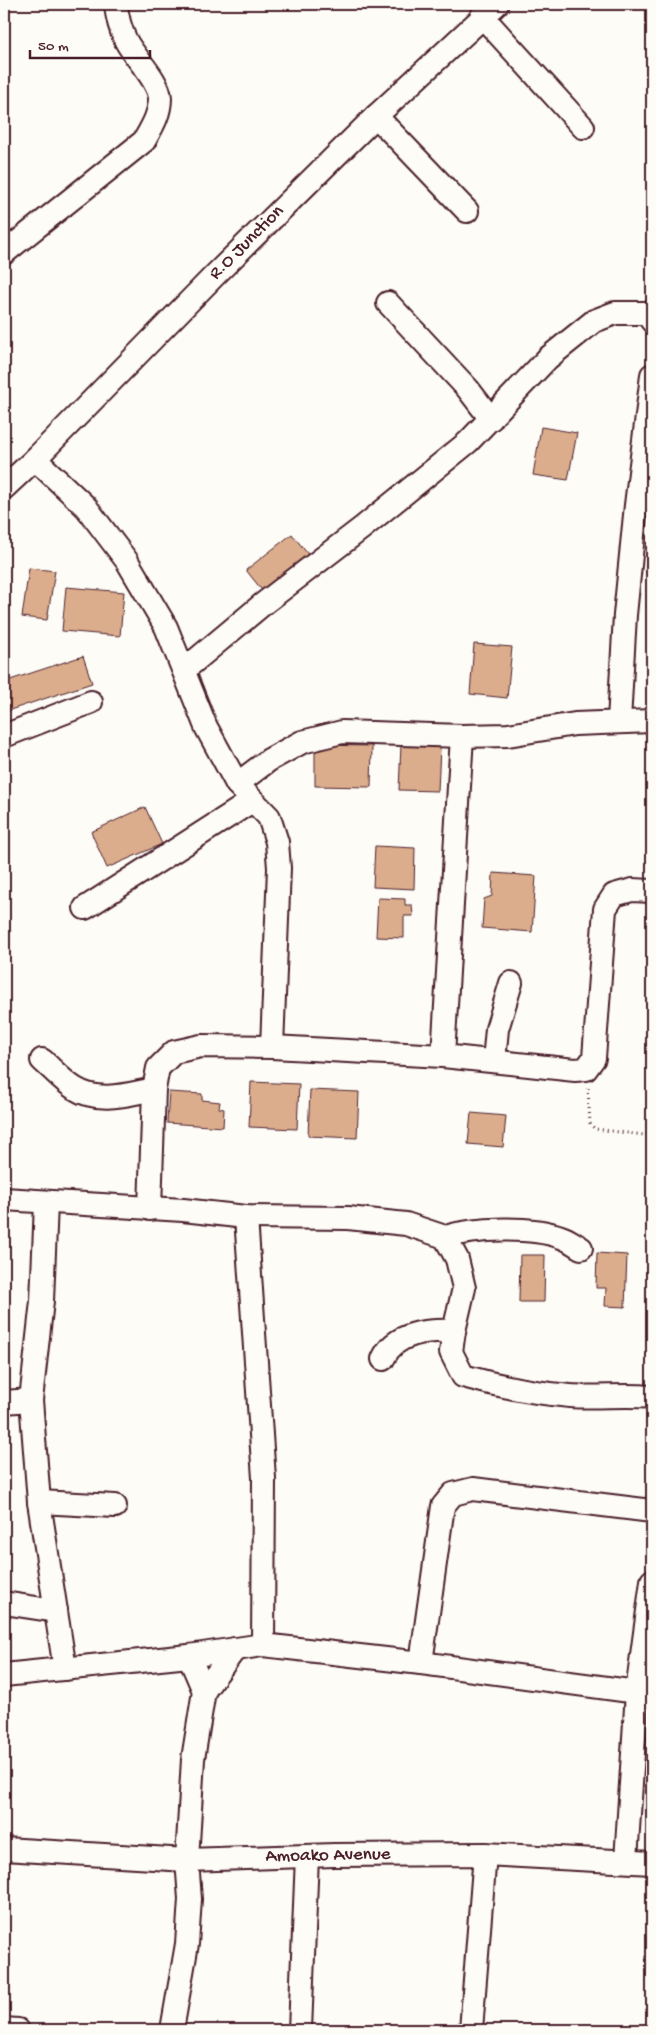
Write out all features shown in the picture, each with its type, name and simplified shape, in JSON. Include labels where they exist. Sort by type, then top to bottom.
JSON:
[{"type":"street","points":[[4,253],[144,141],[157,119],[160,96],[151,76],[127,42],[117,17],[116,4]]},
{"type":"street","points":[[489,10],[583,127]]},
{"type":"street","name":"R.O Junction","points":[[4,488],[376,116],[489,10]]},
{"type":"street","points":[[376,116],[467,210]]},
{"type":"street","points":[[388,303],[463,383],[491,419]]},
{"type":"street","points":[[184,670],[263,604],[362,528],[468,442],[548,358],[594,321],[615,313],[646,313],[652,321]]},
{"type":"street","points":[[619,721],[624,615],[652,375]]},
{"type":"street","points":[[35,459],[86,507],[127,561],[166,627],[206,727],[237,784],[268,817],[277,842],[279,868],[272,1047]]},
{"type":"street","points":[[4,736],[91,702]]},
{"type":"street","points":[[237,784],[269,760],[302,742],[342,732],[462,736],[508,735],[575,724],[652,721]]},
{"type":"street","points":[[443,1056],[462,736]]},
{"type":"street","points":[[85,908],[252,801]]},
{"type":"street","points":[[150,1209],[154,1089],[158,1068],[174,1052],[201,1046],[272,1047],[443,1056],[586,1070],[594,1058],[605,909],[614,895],[632,890],[652,891]]},
{"type":"street","points":[[494,1060],[497,1029],[511,983]]},
{"type":"street","points":[[42,1060],[74,1088],[89,1094],[105,1098],[154,1089]]},
{"type":"street","points":[[4,1199],[183,1210],[246,1217],[348,1218],[406,1224],[446,1237],[463,1232],[488,1230],[548,1233],[563,1237],[581,1248]]},
{"type":"street","points":[[46,1203],[42,1301],[31,1400],[39,1502],[65,1669]]},
{"type":"street","points":[[246,1217],[264,1478],[263,1645]]},
{"type":"street","points":[[446,1237],[457,1258],[464,1288],[451,1352],[463,1376],[498,1386],[571,1396],[634,1395],[652,1397]]},
{"type":"street","points":[[384,1359],[388,1349],[398,1340],[434,1330],[454,1331]]},
{"type":"street","points":[[4,1402],[31,1400]]},
{"type":"street","points":[[421,1663],[443,1506],[454,1494],[473,1489],[652,1511]]},
{"type":"street","points":[[39,1502],[115,1506]]},
{"type":"street","points":[[626,1860],[645,1693],[652,1581]]},
{"type":"street","points":[[4,1603],[56,1611]]},
{"type":"street","points":[[4,1676],[189,1656],[263,1645],[421,1663],[645,1693]]},
{"type":"street","points":[[172,2030],[187,1944],[190,1899],[187,1860],[193,1759],[204,1691],[234,1649]]},
{"type":"street","points":[[189,1656],[204,1691]]},
{"type":"street","name":"Amoako Avenue","points":[[4,1849],[187,1860],[307,1856],[485,1854],[626,1860],[652,1863]]},
{"type":"street","points":[[471,2030],[485,1854]]},
{"type":"street","points":[[300,2030],[307,1856]]},
{"type":"street","points":[[4,2029],[18,2030]]},
{"type":"path","points":[[586,1070],[590,1124],[594,1129],[652,1136]]},
{"type":"building","points":[[541,427],[577,433],[568,480],[533,475]]},
{"type":"building","points":[[292,534],[311,558],[265,594],[246,570]]},
{"type":"building","points":[[29,568],[55,571],[47,620],[22,617]]},
{"type":"building","points":[[66,587],[124,592],[120,636],[62,631]]},
{"type":"building","points":[[474,644],[512,647],[507,698],[470,694]]},
{"type":"building","points":[[83,656],[92,683],[4,712],[4,682]]},
{"type":"building","points":[[315,745],[372,746],[371,787],[315,786]]},
{"type":"building","points":[[401,745],[440,747],[438,791],[399,790]]},
{"type":"building","points":[[145,807],[162,844],[107,868],[91,832]]},
{"type":"building","points":[[375,846],[415,848],[414,889],[373,887]]},
{"type":"building","points":[[493,873],[536,876],[532,932],[482,928],[484,899],[492,896]]},
{"type":"building","points":[[378,898],[405,899],[405,905],[412,905],[413,916],[404,916],[404,938],[376,937]]},
{"type":"building","points":[[251,1082],[299,1084],[297,1129],[249,1127]]},
{"type":"building","points":[[310,1090],[359,1092],[357,1138],[308,1136]]},
{"type":"building","points":[[169,1092],[202,1094],[202,1100],[220,1102],[219,1108],[224,1109],[223,1127],[167,1123]]},
{"type":"building","points":[[471,1113],[506,1116],[503,1147],[468,1144]]},
{"type":"building","points":[[597,1253],[627,1255],[625,1307],[605,1306],[606,1288],[596,1288]]},
{"type":"building","points":[[520,1255],[545,1255],[544,1302],[519,1302]]}]
